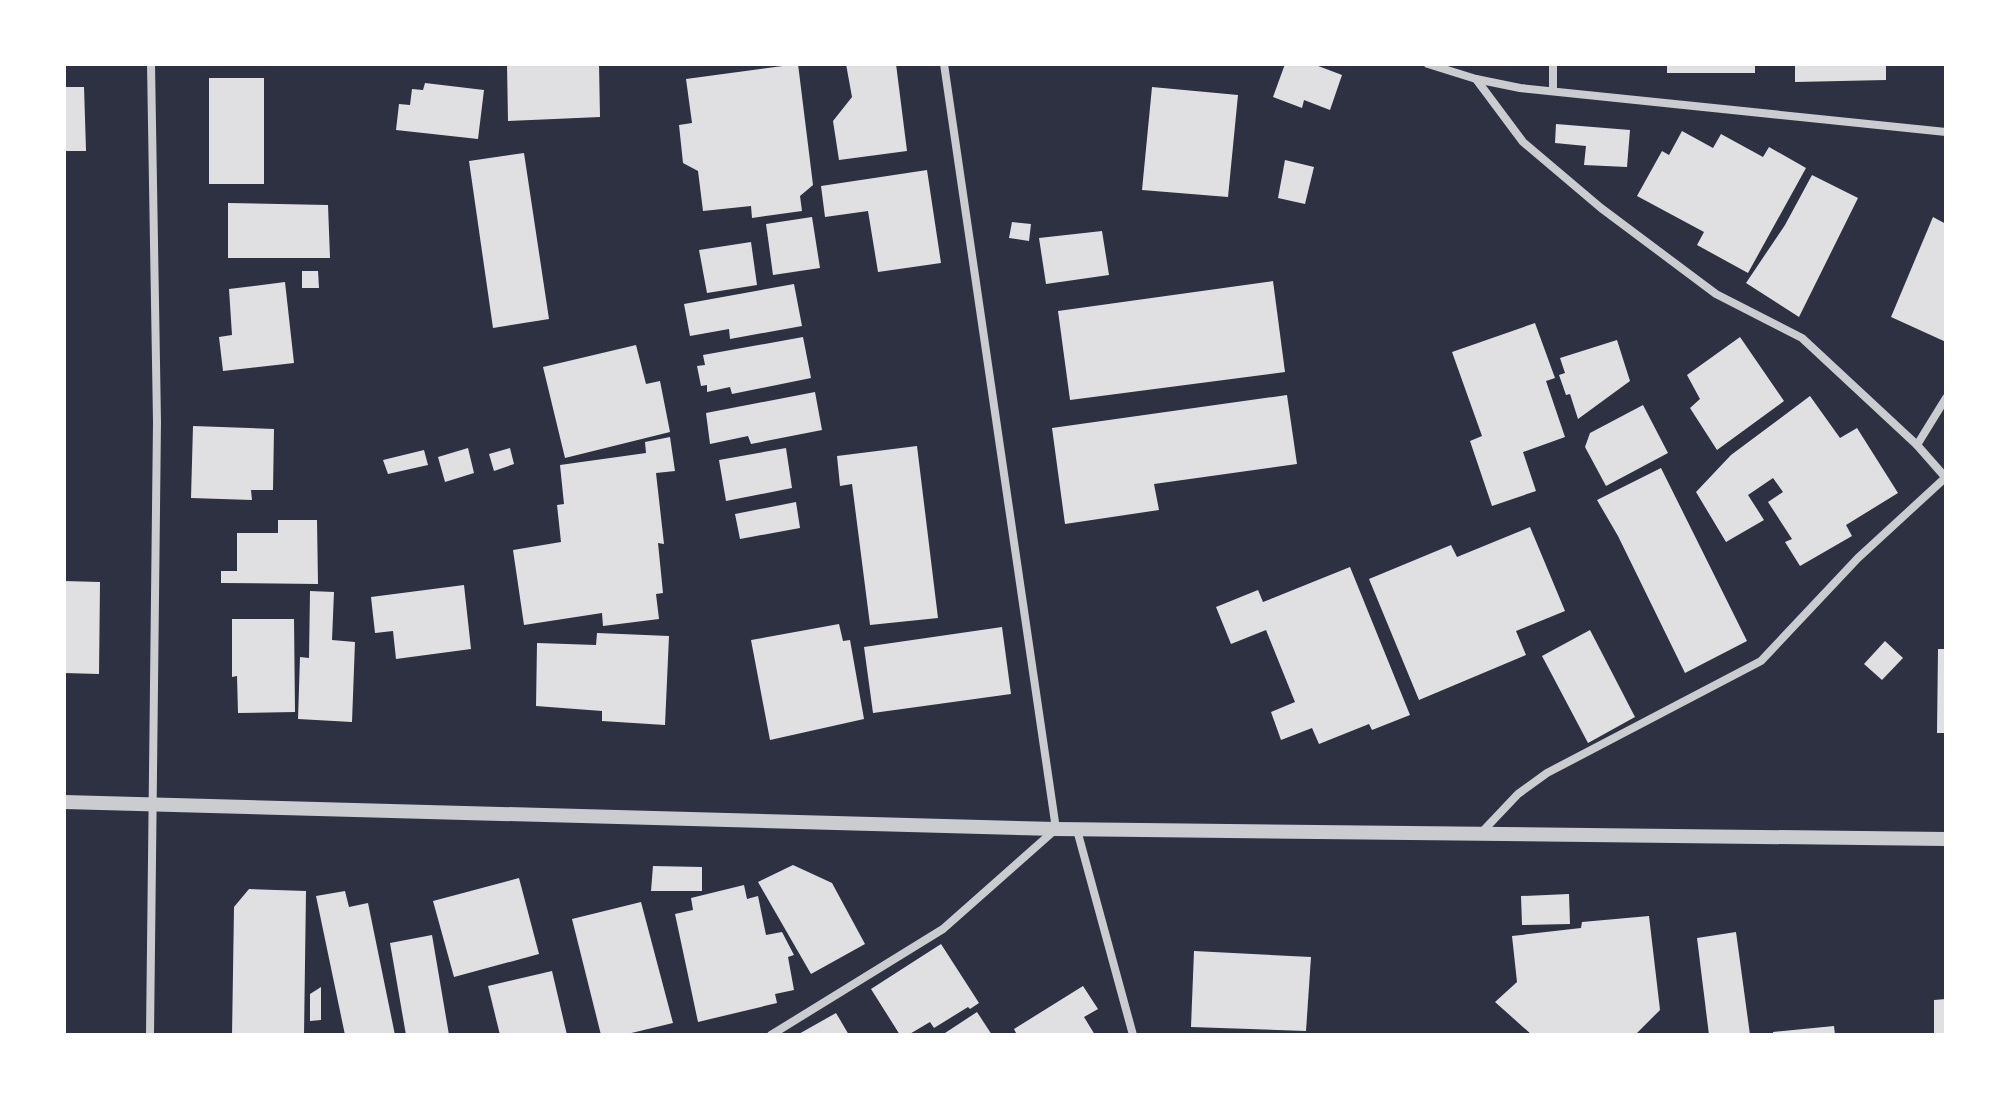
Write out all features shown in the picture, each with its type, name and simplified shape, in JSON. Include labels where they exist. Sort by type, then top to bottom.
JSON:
[{"type":"street","points":[[150,1035],[157,422],[151,64]]},
{"type":"street","points":[[944,64],[1056,829]]},
{"type":"street","points":[[1428,64],[1520,88],[1946,132]]},
{"type":"street","points":[[1553,64],[1553,90]]},
{"type":"street","points":[[1476,79],[1523,142],[1601,208],[1716,294],[1802,338],[1917,445],[1946,478],[1858,558],[1761,661],[1547,773],[1518,794],[1479,835]]},
{"type":"street","points":[[1917,445],[1946,398]]},
{"type":"street","points":[[64,802],[1077,830],[1946,839]]},
{"type":"street","points":[[771,1035],[943,929],[1056,829]]},
{"type":"street","points":[[1077,830],[1133,1035]]},
{"type":"building","points":[[507,64],[599,64],[600,117],[508,121]]},
{"type":"building","points":[[798,64],[813,185],[800,196],[802,211],[752,218],[751,206],[703,211],[698,171],[683,163],[679,125],[692,123],[686,79]]},
{"type":"building","points":[[846,64],[896,64],[907,151],[839,160],[833,121],[852,97]]},
{"type":"building","points":[[1285,64],[1313,64],[1342,75],[1330,110],[1304,100],[1302,108],[1273,97]]},
{"type":"building","points":[[1667,64],[1755,64],[1755,73],[1667,73]]},
{"type":"building","points":[[1795,64],[1886,64],[1886,80],[1795,82]]},
{"type":"building","points":[[209,78],[264,78],[264,184],[209,184]]},
{"type":"building","points":[[425,83],[484,90],[478,139],[396,130],[399,104],[410,105],[412,89],[423,90]]},
{"type":"building","points":[[64,87],[84,87],[86,151],[64,151]]},
{"type":"building","points":[[1152,87],[1238,95],[1228,197],[1142,190]]},
{"type":"building","points":[[1556,124],[1630,130],[1627,167],[1584,165],[1586,146],[1555,143]]},
{"type":"building","points":[[1682,131],[1713,148],[1721,134],[1763,157],[1769,147],[1806,168],[1748,273],[1697,245],[1704,232],[1637,196],[1662,151],[1669,155]]},
{"type":"building","points":[[524,153],[549,319],[493,328],[469,161]]},
{"type":"building","points":[[1285,160],[1314,167],[1305,204],[1278,198]]},
{"type":"building","points":[[927,170],[941,263],[878,272],[868,211],[825,217],[821,186]]},
{"type":"building","points":[[1812,175],[1858,198],[1799,317],[1746,283],[1785,225]]},
{"type":"building","points":[[228,203],[328,205],[330,258],[228,258]]},
{"type":"building","points":[[812,217],[820,268],[773,275],[766,224]]},
{"type":"building","points":[[1933,217],[1946,224],[1946,342],[1891,317]]},
{"type":"building","points":[[1012,222],[1031,224],[1029,241],[1009,238]]},
{"type":"building","points":[[1102,231],[1109,275],[1046,284],[1039,238]]},
{"type":"building","points":[[751,242],[757,285],[707,293],[699,250]]},
{"type":"building","points":[[302,271],[318,271],[319,288],[302,288]]},
{"type":"building","points":[[1273,281],[1285,372],[1070,400],[1058,311]]},
{"type":"building","points":[[285,282],[294,363],[223,371],[219,337],[232,335],[229,289]]},
{"type":"building","points":[[794,284],[802,326],[730,339],[729,329],[690,336],[684,304]]},
{"type":"building","points":[[1535,323],[1555,378],[1546,381],[1565,437],[1523,452],[1536,491],[1492,506],[1470,441],[1482,436],[1452,352]]},
{"type":"building","points":[[803,337],[811,378],[732,394],[730,387],[707,392],[707,385],[701,386],[697,366],[705,365],[703,355]]},
{"type":"building","points":[[1740,337],[1784,401],[1717,450],[1690,408],[1700,399],[1687,375]]},
{"type":"building","points":[[1617,340],[1630,381],[1578,419],[1570,394],[1566,395],[1559,375],[1565,373],[1560,358]]},
{"type":"building","points":[[636,345],[646,384],[660,381],[670,432],[565,458],[543,367]]},
{"type":"building","points":[[815,392],[822,430],[751,444],[748,436],[710,444],[706,413]]},
{"type":"building","points":[[1287,395],[1297,464],[1154,484],[1159,510],[1065,524],[1052,428]]},
{"type":"building","points":[[1810,396],[1840,438],[1857,428],[1898,493],[1846,525],[1852,536],[1800,566],[1785,542],[1792,539],[1768,502],[1783,492],[1773,478],[1748,495],[1764,520],[1726,542],[1696,492],[1731,455]]},
{"type":"building","points":[[1643,405],[1668,453],[1606,486],[1585,447],[1590,433]]},
{"type":"building","points":[[193,426],[274,429],[273,490],[251,490],[252,500],[191,498]]},
{"type":"building","points":[[670,437],[675,471],[656,473],[664,544],[658,543],[663,593],[656,594],[659,619],[603,626],[602,613],[524,625],[513,550],[561,542],[557,505],[564,504],[560,465],[646,453],[645,442]]},
{"type":"building","points":[[917,446],[938,618],[870,625],[852,484],[840,486],[837,456]]},
{"type":"building","points":[[468,448],[474,473],[445,482],[438,457]]},
{"type":"building","points":[[510,448],[514,464],[494,471],[489,454]]},
{"type":"building","points":[[786,448],[792,488],[726,501],[719,460]]},
{"type":"building","points":[[424,450],[428,465],[388,474],[383,460]]},
{"type":"building","points":[[1661,468],[1747,641],[1685,673],[1597,500]]},
{"type":"building","points":[[796,502],[800,528],[740,539],[735,514]]},
{"type":"building","points":[[278,520],[317,520],[318,584],[221,583],[221,571],[237,571],[237,533],[278,533]]},
{"type":"building","points":[[1530,527],[1565,611],[1516,631],[1526,655],[1419,700],[1369,579],[1451,545],[1457,557]]},
{"type":"building","points":[[1350,567],[1410,715],[1372,730],[1369,724],[1319,744],[1312,728],[1281,740],[1271,712],[1295,702],[1266,630],[1231,644],[1216,607],[1258,590],[1263,602]]},
{"type":"building","points":[[64,581],[100,582],[99,674],[64,673]]},
{"type":"building","points":[[464,585],[471,649],[396,659],[393,631],[375,633],[371,597]]},
{"type":"building","points":[[310,591],[334,592],[332,640],[355,642],[352,722],[298,719],[300,657],[309,658]]},
{"type":"building","points":[[232,619],[294,619],[295,712],[238,713],[237,676],[232,677]]},
{"type":"building","points":[[839,624],[843,641],[850,640],[864,719],[770,740],[751,640]]},
{"type":"building","points":[[1002,627],[1011,694],[873,713],[864,647]]},
{"type":"building","points":[[1590,630],[1635,717],[1588,743],[1542,656]]},
{"type":"building","points":[[597,633],[669,636],[665,725],[602,721],[602,711],[536,706],[537,643],[596,645]]},
{"type":"building","points":[[1885,641],[1903,658],[1882,680],[1864,664]]},
{"type":"building","points":[[1938,649],[1946,649],[1946,733],[1937,733]]},
{"type":"building","points":[[793,865],[832,883],[865,944],[811,974],[758,882]]},
{"type":"building","points":[[653,866],[702,867],[702,891],[651,891]]},
{"type":"building","points":[[519,878],[539,954],[454,977],[433,901]]},
{"type":"building","points":[[744,885],[747,899],[758,896],[766,935],[782,932],[794,955],[788,957],[794,990],[775,994],[777,1003],[698,1022],[675,914],[693,910],[691,898]]},
{"type":"building","points":[[249,889],[306,891],[304,1035],[232,1035],[234,907]]},
{"type":"building","points":[[345,891],[349,907],[368,903],[395,1035],[345,1035],[316,896]]},
{"type":"building","points":[[1569,894],[1570,924],[1522,925],[1521,896]]},
{"type":"building","points":[[641,902],[673,1023],[623,1035],[601,1035],[572,919]]},
{"type":"building","points":[[1649,916],[1660,1010],[1635,1035],[1532,1035],[1495,1002],[1517,982],[1512,936],[1581,928],[1582,922]]},
{"type":"building","points":[[1736,932],[1750,1035],[1709,1035],[1697,938]]},
{"type":"building","points":[[432,935],[449,1035],[406,1035],[390,943]]},
{"type":"building","points":[[941,944],[979,1003],[934,1028],[930,1022],[908,1035],[900,1035],[871,989]]},
{"type":"building","points":[[1194,951],[1311,957],[1306,1031],[1191,1027]]},
{"type":"building","points":[[552,971],[567,1035],[500,1035],[488,986]]},
{"type":"building","points":[[1083,986],[1098,1009],[1084,1017],[1095,1035],[1017,1035],[1014,1029]]},
{"type":"building","points":[[321,987],[321,1020],[310,1021],[310,994]]},
{"type":"building","points":[[1946,999],[1946,1035],[1934,1035],[1934,1000]]},
{"type":"building","points":[[977,1012],[992,1035],[942,1035]]},
{"type":"building","points":[[836,1013],[849,1035],[797,1035]]},
{"type":"building","points":[[1834,1026],[1835,1035],[1773,1035],[1773,1032]]}]
